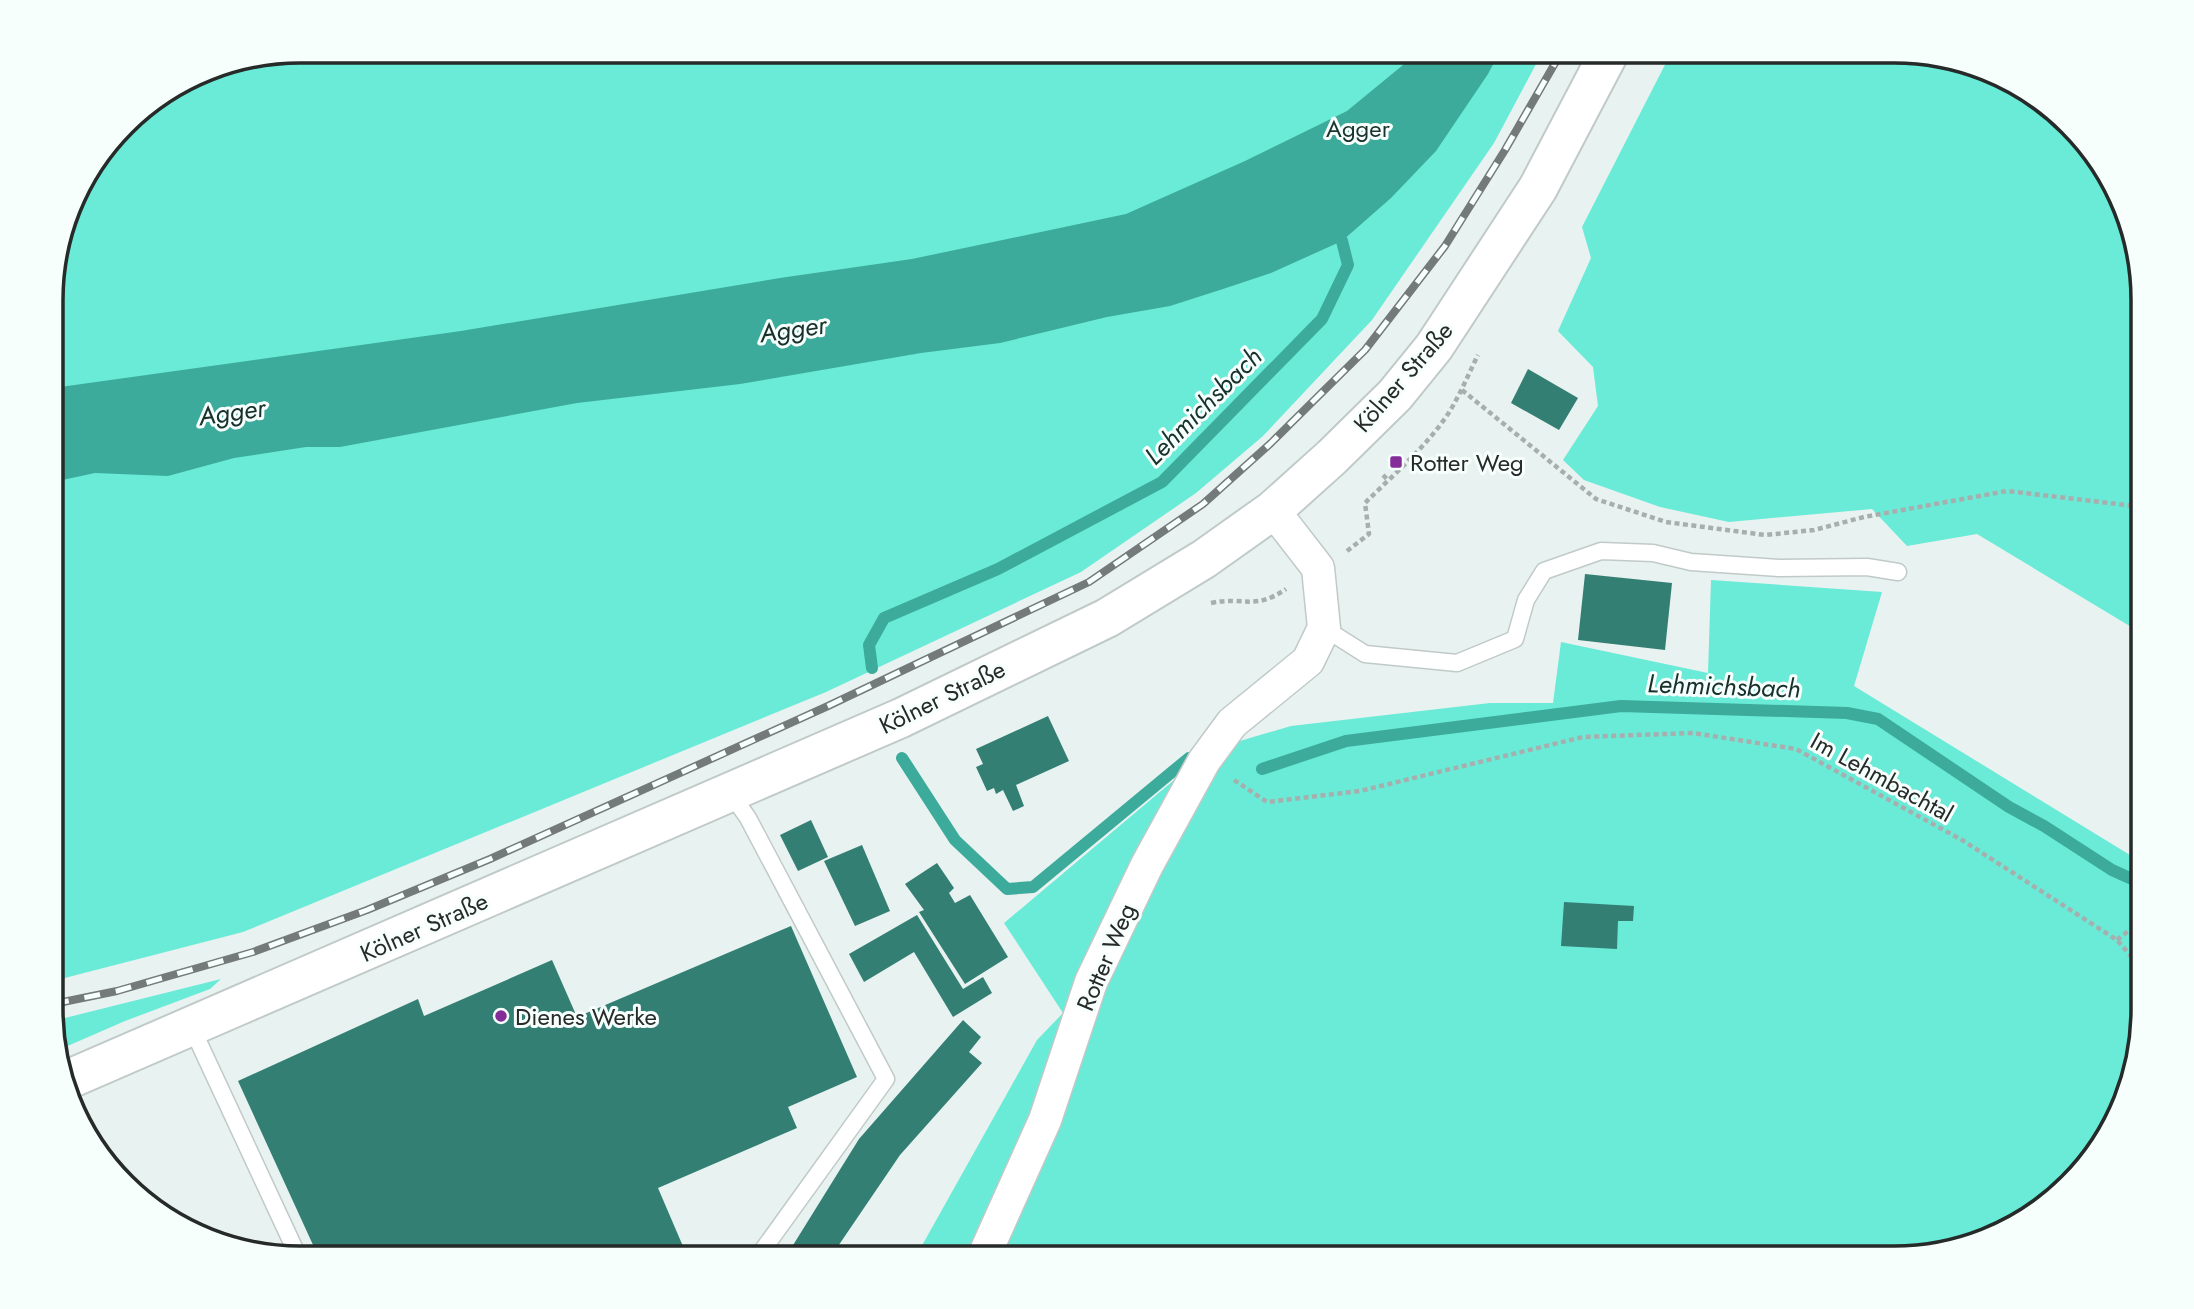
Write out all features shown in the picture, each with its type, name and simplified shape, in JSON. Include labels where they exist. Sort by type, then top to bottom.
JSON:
[{"type":"main road","name":"Kölner Straße","points":[[74,1077],[901,718],[1107,618],[1204,559],[1273,510],[1332,457],[1395,395],[1434,347],[1538,188],[1605,63]]},
{"type":"street","points":[[1273,510],[1318,568],[1324,628]]},
{"type":"street","name":"Rotter Weg","points":[[989,1246],[1045,1120],[1091,982],[1147,865],[1204,761],[1232,723],[1308,661],[1324,628]]},
{"type":"lane","points":[[1324,628],[1365,654],[1457,663],[1515,639],[1526,600],[1544,571],[1601,551],[1653,553],[1691,562],[1779,568],[1867,567],[1898,572]]},
{"type":"lane","points":[[731,793],[748,818],[886,1079],[766,1246]]},
{"type":"lane","points":[[192,1028],[293,1246]]},
{"type":"path","points":[[1462,390],[1596,499],[1666,522],[1765,534],[1814,530],[1864,517],[2007,491],[2130,505]]},
{"type":"path","points":[[1382,475],[1388,480]]},
{"type":"path","name":"Im Lehmbachtal","points":[[1204,761],[1267,802],[1360,792],[1583,737],[1693,733],[1796,748],[1962,840],[2117,940],[2130,955]]},
{"type":"path","points":[[2117,940],[2130,930]]},
{"type":"green space","points":[[300,63],[1537,63],[1494,143],[1372,320],[1263,436],[1196,493],[1081,572],[826,692],[243,932],[63,978],[65,269],[81,209],[103,168],[144,122],[168,103],[195,87],[238,71]]},
{"type":"green space","points":[[1666,63],[1925,65],[1956,71],[1985,81],[2038,112],[2062,132],[2091,168],[2107,195],[2126,253],[2130,284],[2130,626],[1977,534],[1907,546],[1872,509],[1729,522],[1660,507],[1584,480],[1563,460],[1598,406],[1593,367],[1558,331],[1591,258],[1582,227]]},
{"type":"green space","points":[[1711,580],[1882,592],[1854,686],[2130,855],[2130,1025],[2123,1071],[2113,1100],[2091,1141],[2050,1187],[2026,1206],[1999,1222],[1970,1233],[1941,1241],[1910,1245],[922,1246],[1037,1040],[1063,1013],[1004,923],[1180,775],[1233,743],[1291,726],[1490,703],[1553,703],[1561,642],[1708,673]]},
{"type":"green space","points":[[221,979],[210,989],[66,1047],[64,1018]]},
{"type":"water","name":"Agger","points":[[1405,63],[1494,63],[1436,151],[1391,198],[1342,241],[1271,273],[1170,306],[1107,317],[1000,343],[921,353],[740,384],[577,403],[340,447],[306,447],[234,458],[168,476],[95,473],[63,480],[63,387],[461,331],[912,259],[1126,214],[1245,161],[1347,111]]},
{"type":"building","points":[[1528,369],[1578,398],[1559,430],[1511,403]]},
{"type":"building","points":[[1585,574],[1672,583],[1665,650],[1578,640]]},
{"type":"building","points":[[1048,716],[1069,761],[1016,785],[1024,806],[1013,811],[1003,790],[996,794],[994,788],[987,791],[976,767],[983,764],[976,749]]},
{"type":"building","points":[[811,820],[828,857],[798,871],[780,835]]},
{"type":"building","points":[[862,845],[890,911],[855,926],[824,861]]},
{"type":"building","points":[[937,863],[954,888],[949,893],[955,903],[970,895],[1008,957],[965,984],[919,912],[924,910],[905,884]]},
{"type":"building","points":[[1564,902],[1634,906],[1633,921],[1618,921],[1617,949],[1561,946]]},
{"type":"building","points":[[917,915],[963,989],[983,977],[992,993],[953,1017],[914,952],[864,982],[849,954]]},
{"type":"building","points":[[791,926],[857,1077],[788,1107],[797,1128],[658,1188],[683,1246],[314,1246],[238,1081],[418,999],[424,1016],[552,960],[577,1017]]},
{"type":"building","points":[[963,1020],[981,1037],[969,1052],[982,1063],[900,1155],[838,1246],[793,1246],[859,1139]]},
{"type":"waterway","name":"Lehmichsbach","points":[[872,668],[869,645],[884,618],[998,569],[1162,482],[1322,319],[1348,265],[1342,241],[1334,227]]},
{"type":"waterway","name":"Lehmichsbach","points":[[1262,769],[1346,741],[1621,706],[1847,713],[1878,719],[2009,807],[2112,870],[2130,878]]},
{"type":"waterway","name":"Lehmichsbach","points":[[902,758],[955,840],[1007,889],[1033,887],[1189,758]]},
{"type":"railway","points":[[63,1002],[117,991],[253,952],[367,910],[490,859],[828,706],[1089,582],[1203,504],[1271,443],[1365,350],[1445,246],[1555,63]]},
{"type":"place","name":"Rotter Weg","points":[[1396,462]]},
{"type":"place","name":"Dienes Werke","points":[[501,1016]]}]
